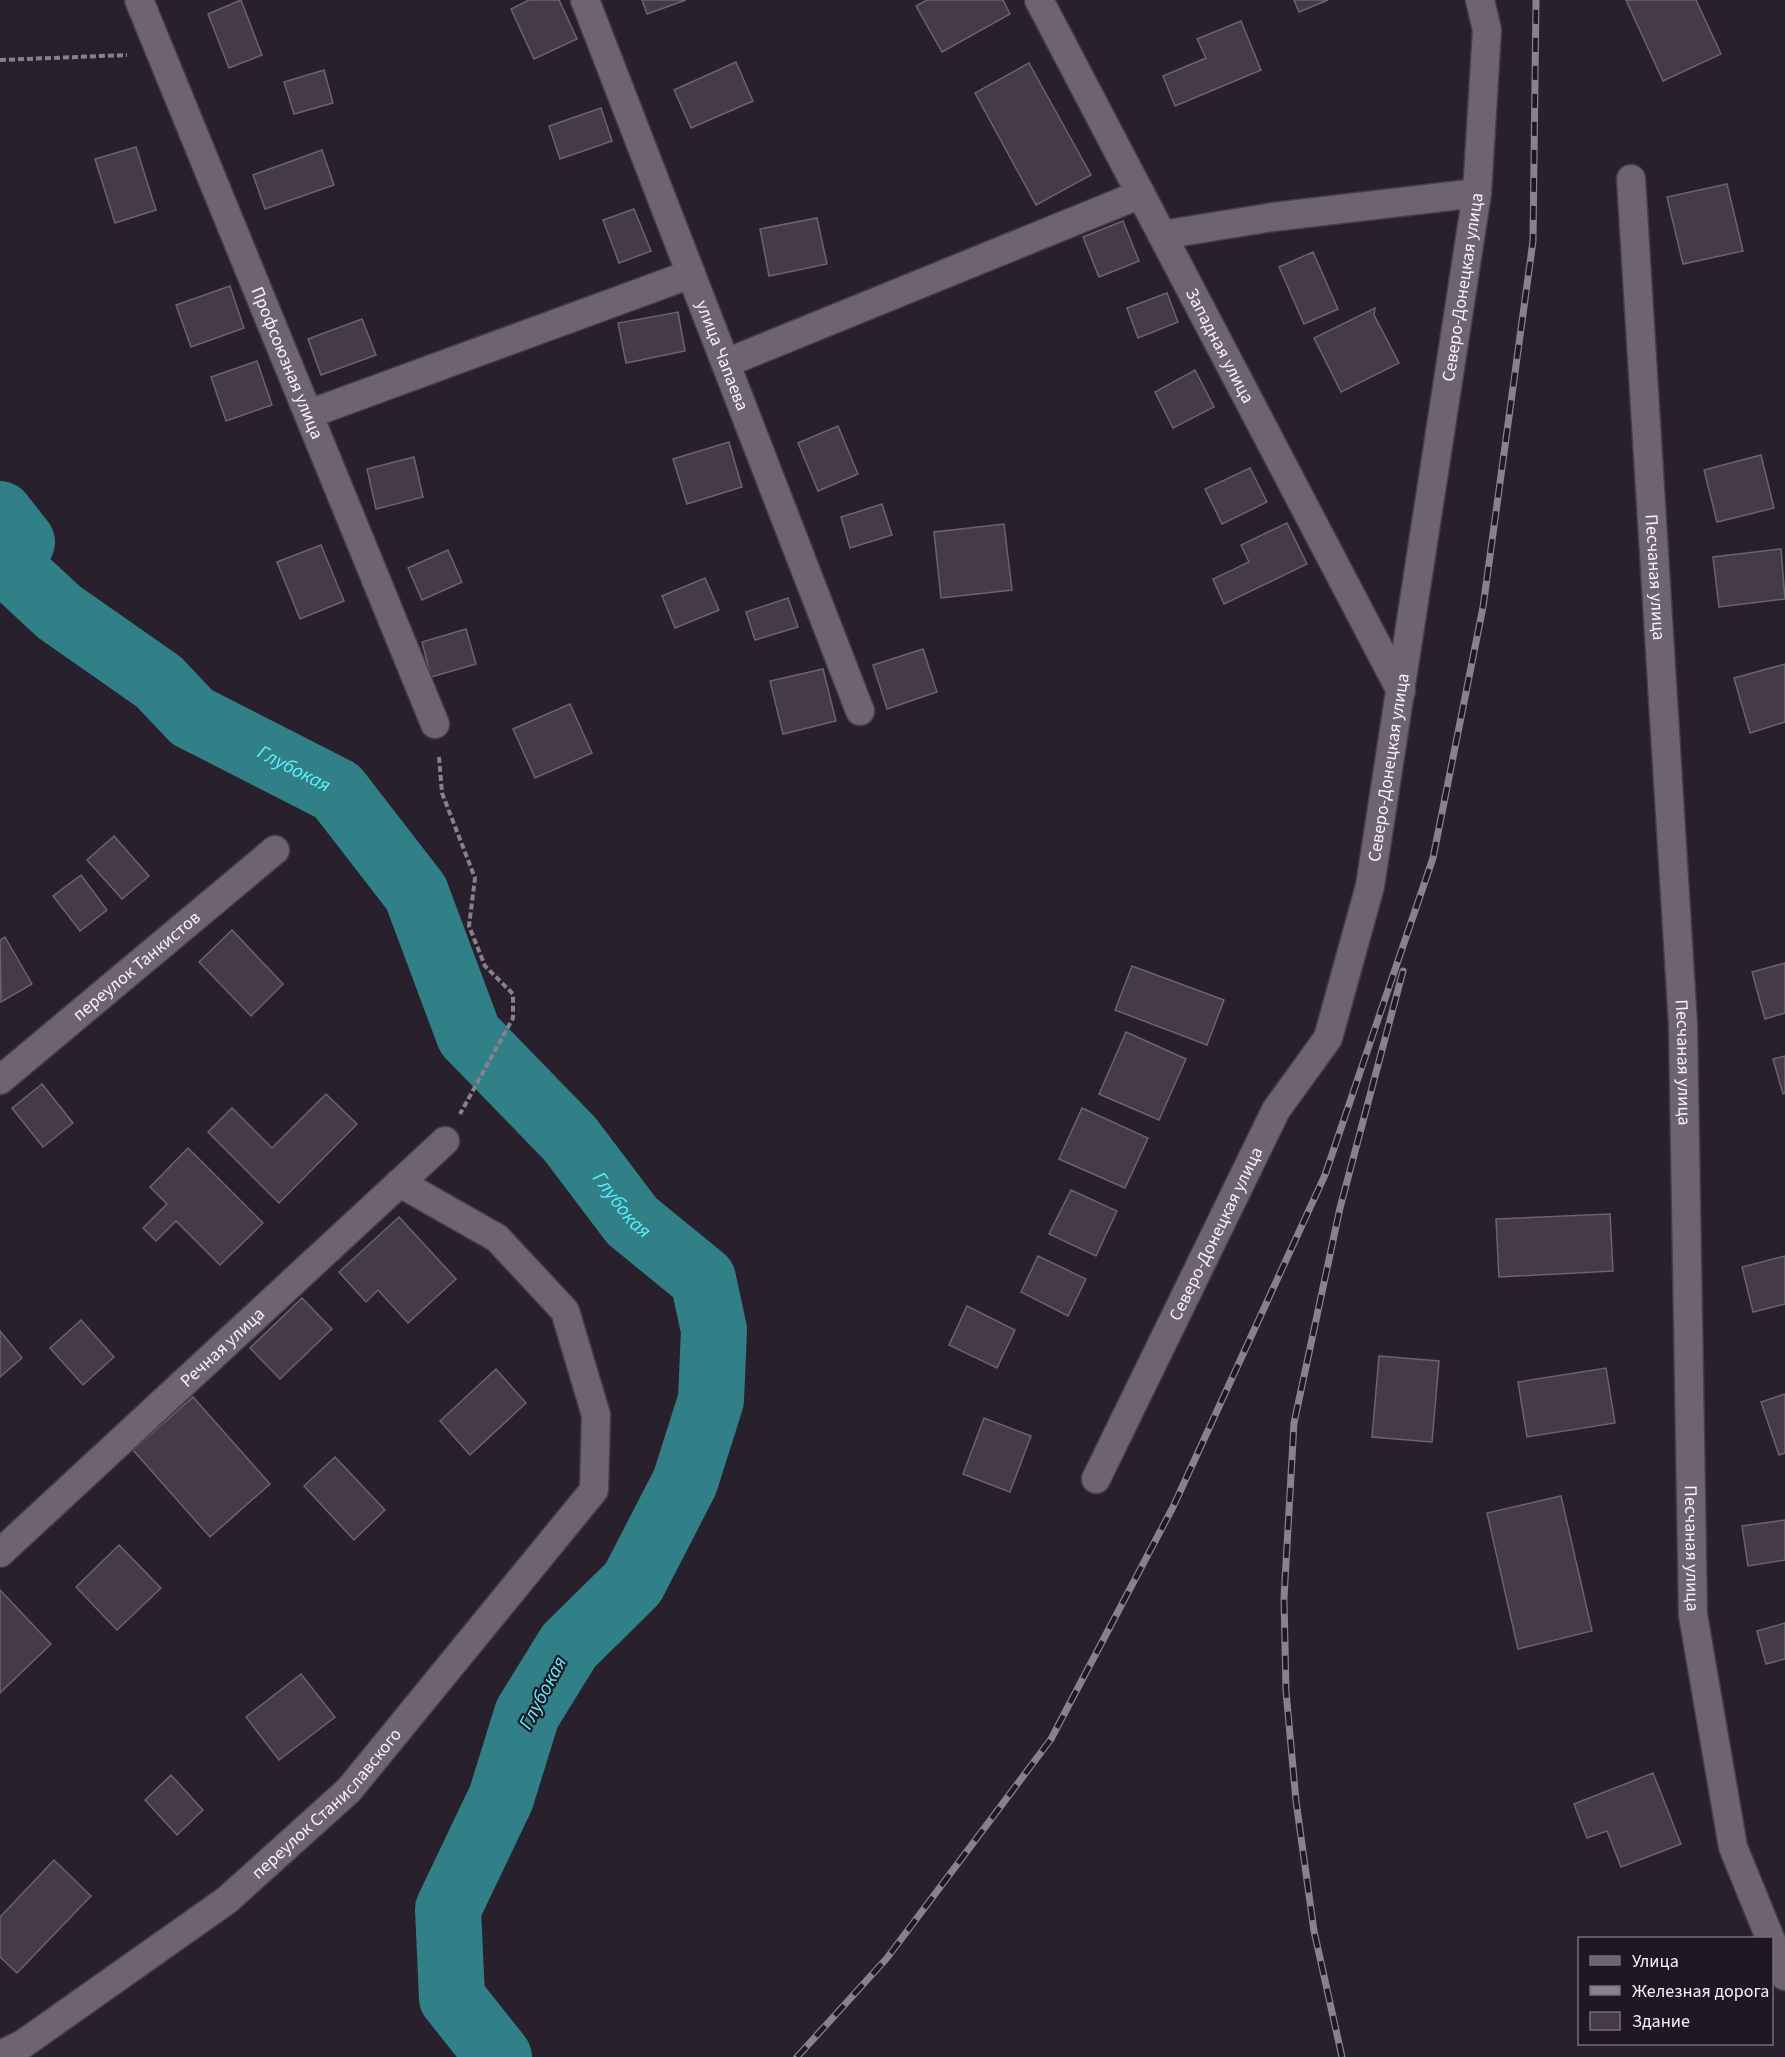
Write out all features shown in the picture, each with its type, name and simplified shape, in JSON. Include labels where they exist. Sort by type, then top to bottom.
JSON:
[{"type":"street","name":"Профсоюзная улица","points":[[139,0],[435,724]]},
{"type":"street","name":"улица Чапаева","points":[[585,0],[860,711]]},
{"type":"street","name":"Западная улица","points":[[1038,0],[1401,691]]},
{"type":"street","name":"Северо-Донецкая улица","points":[[1096,1479],[1276,1110],[1328,1038],[1370,886],[1477,193],[1487,30],[1480,0]]},
{"type":"street","name":"Песчаная улица","points":[[1631,178],[1683,1025],[1693,1615],[1733,1846],[1770,1937]]},
{"type":"street","points":[[1162,235],[1273,217],[1477,193]]},
{"type":"street","points":[[726,363],[1141,194]]},
{"type":"street","points":[[309,414],[691,273]]},
{"type":"street","name":"переулок Танкистов","points":[[0,1080],[275,850]]},
{"type":"street","name":"Речная улица","points":[[0,1553],[446,1141]]},
{"type":"street","name":"переулок Станиславского","points":[[0,2055],[23,2044],[227,1900],[349,1790],[594,1490],[596,1415],[565,1311],[497,1238],[400,1183]]},
{"type":"street","name":"Песчаная улица","points":[[1773,1945],[1785,1976]]},
{"type":"path","points":[[0,60],[161,54]]},
{"type":"path","points":[[435,724],[442,793],[475,878],[469,926],[485,966],[513,994],[513,1018],[472,1093]]},
{"type":"building","points":[[241,0],[262,55],[229,68],[208,14]]},
{"type":"building","points":[[529,0],[559,0],[577,39],[534,59],[511,9]]},
{"type":"building","points":[[642,0],[686,0],[647,14]]},
{"type":"building","points":[[927,0],[1003,0],[1010,14],[942,52],[916,6]]},
{"type":"building","points":[[1294,0],[1328,0],[1299,12]]},
{"type":"building","points":[[1626,0],[1696,0],[1721,54],[1663,81]]},
{"type":"building","points":[[1241,21],[1261,70],[1175,106],[1163,76],[1206,58],[1197,39]]},
{"type":"building","points":[[736,62],[753,101],[691,128],[674,90]]},
{"type":"building","points":[[1029,63],[1091,175],[1036,205],[975,93]]},
{"type":"building","points":[[324,70],[333,103],[294,114],[284,82]]},
{"type":"building","points":[[601,108],[612,141],[560,159],[549,126]]},
{"type":"building","points":[[136,147],[156,210],[115,223],[95,159]]},
{"type":"building","points":[[322,150],[334,185],[265,209],[253,175]]},
{"type":"building","points":[[1727,184],[1743,251],[1683,264],[1667,197]]},
{"type":"building","points":[[634,209],[651,251],[619,263],[603,220]]},
{"type":"building","points":[[817,218],[827,264],[769,276],[760,229]]},
{"type":"building","points":[[1123,221],[1139,261],[1099,277],[1083,237]]},
{"type":"building","points":[[1313,252],[1338,309],[1304,324],[1279,267]]},
{"type":"building","points":[[230,286],[244,328],[191,347],[176,305]]},
{"type":"building","points":[[1167,293],[1178,322],[1138,338],[1127,308]]},
{"type":"building","points":[[1375,308],[1374,315],[1399,363],[1341,392],[1314,338]]},
{"type":"building","points":[[678,312],[685,351],[626,363],[618,323]]},
{"type":"building","points":[[362,319],[376,355],[321,375],[308,339]]},
{"type":"building","points":[[257,361],[272,405],[226,421],[211,377]]},
{"type":"building","points":[[1195,370],[1214,407],[1173,428],[1155,392]]},
{"type":"building","points":[[838,426],[858,474],[818,491],[798,443]]},
{"type":"building","points":[[729,442],[742,487],[687,504],[673,459]]},
{"type":"building","points":[[1761,455],[1774,508],[1717,522],[1704,470]]},
{"type":"building","points":[[414,457],[423,497],[376,509],[367,469]]},
{"type":"building","points":[[1250,468],[1267,502],[1222,524],[1205,489]]},
{"type":"building","points":[[882,504],[892,535],[850,548],[841,517]]},
{"type":"building","points":[[1287,523],[1307,564],[1224,604],[1213,579],[1249,562],[1241,545]]},
{"type":"building","points":[[1004,524],[1012,590],[941,598],[934,532]]},
{"type":"building","points":[[321,545],[344,601],[300,619],[277,562]]},
{"type":"building","points":[[1781,549],[1785,599],[1719,607],[1713,557]]},
{"type":"building","points":[[448,550],[462,582],[422,600],[408,568]]},
{"type":"building","points":[[705,578],[719,610],[675,628],[662,596]]},
{"type":"building","points":[[788,598],[798,627],[755,640],[746,612]]},
{"type":"building","points":[[466,629],[476,664],[431,677],[422,642]]},
{"type":"building","points":[[923,649],[937,692],[887,709],[873,665]]},
{"type":"building","points":[[1785,664],[1785,722],[1750,733],[1734,678]]},
{"type":"building","points":[[823,669],[836,721],[783,734],[770,681]]},
{"type":"building","points":[[570,704],[592,753],[535,778],[513,729]]},
{"type":"building","points":[[114,836],[149,876],[122,899],[87,860]]},
{"type":"building","points":[[81,875],[107,910],[80,931],[53,896]]},
{"type":"building","points":[[232,930],[283,984],[251,1016],[199,962]]},
{"type":"building","points":[[5,937],[32,984],[1,1002],[0,940]]},
{"type":"building","points":[[1785,963],[1785,1013],[1765,1019],[1752,972]]},
{"type":"building","points":[[1132,966],[1224,1000],[1207,1045],[1115,1010]]},
{"type":"building","points":[[1126,1032],[1186,1059],[1159,1120],[1099,1094]]},
{"type":"building","points":[[1785,1056],[1785,1093],[1783,1094],[1773,1059]]},
{"type":"building","points":[[42,1084],[73,1123],[43,1147],[12,1108]]},
{"type":"building","points":[[326,1094],[357,1124],[279,1203],[208,1132],[232,1108],[272,1148]]},
{"type":"building","points":[[1082,1108],[1148,1138],[1125,1188],[1059,1159]]},
{"type":"building","points":[[188,1148],[263,1223],[220,1265],[176,1221],[156,1241],[143,1228],[167,1204],[150,1187]]},
{"type":"building","points":[[1071,1190],[1117,1211],[1096,1256],[1049,1234]]},
{"type":"building","points":[[1610,1214],[1613,1271],[1499,1277],[1496,1219]]},
{"type":"building","points":[[399,1217],[456,1279],[408,1323],[378,1290],[366,1302],[339,1272]]},
{"type":"building","points":[[1038,1256],[1086,1279],[1068,1316],[1021,1292]]},
{"type":"building","points":[[1785,1256],[1785,1304],[1753,1312],[1742,1267]]},
{"type":"building","points":[[302,1298],[332,1329],[280,1379],[250,1348]]},
{"type":"building","points":[[967,1306],[1015,1330],[997,1368],[949,1345]]},
{"type":"building","points":[[81,1320],[114,1357],[83,1385],[50,1348]]},
{"type":"building","points":[[0,1331],[22,1358],[0,1377]]},
{"type":"building","points":[[1379,1356],[1439,1361],[1432,1442],[1372,1437]]},
{"type":"building","points":[[1606,1368],[1615,1423],[1527,1437],[1518,1382]]},
{"type":"building","points":[[496,1369],[526,1403],[470,1455],[440,1421]]},
{"type":"building","points":[[1785,1394],[1785,1453],[1779,1455],[1761,1402]]},
{"type":"building","points":[[193,1397],[270,1484],[210,1537],[133,1450]]},
{"type":"building","points":[[984,1418],[1031,1436],[1010,1492],[963,1474]]},
{"type":"building","points":[[335,1457],[385,1510],[354,1540],[304,1486]]},
{"type":"building","points":[[1561,1496],[1592,1631],[1518,1649],[1487,1513]]},
{"type":"building","points":[[1785,1520],[1785,1560],[1748,1566],[1742,1526]]},
{"type":"building","points":[[119,1545],[161,1588],[117,1630],[76,1587]]},
{"type":"building","points":[[0,1590],[51,1644],[0,1693]]},
{"type":"building","points":[[1785,1623],[1785,1659],[1766,1664],[1757,1631]]},
{"type":"building","points":[[301,1674],[335,1717],[279,1760],[246,1717]]},
{"type":"building","points":[[1653,1773],[1681,1844],[1621,1867],[1607,1831],[1587,1838],[1574,1804]]},
{"type":"building","points":[[171,1775],[203,1810],[177,1835],[145,1800]]},
{"type":"building","points":[[54,1860],[91,1896],[17,1973],[0,1957],[0,1917]]},
{"type":"waterway","name":"Глубокая","points":[[0,514],[22,542],[5,562],[59,612],[159,682],[192,717],[337,791],[416,893],[469,1035],[570,1139],[632,1221],[703,1279],[714,1330],[711,1400],[685,1482],[633,1583],[569,1646],[527,1714],[501,1798],[448,1909],[452,1998],[499,2057]]},
{"type":"railway","points":[[797,2057],[887,1958],[1051,1739],[1173,1507],[1325,1175],[1433,858],[1483,607],[1533,241],[1536,0]]},
{"type":"railway","points":[[1342,2057],[1314,1931],[1296,1801],[1286,1691],[1284,1598],[1294,1423],[1340,1208],[1403,971]]}]
